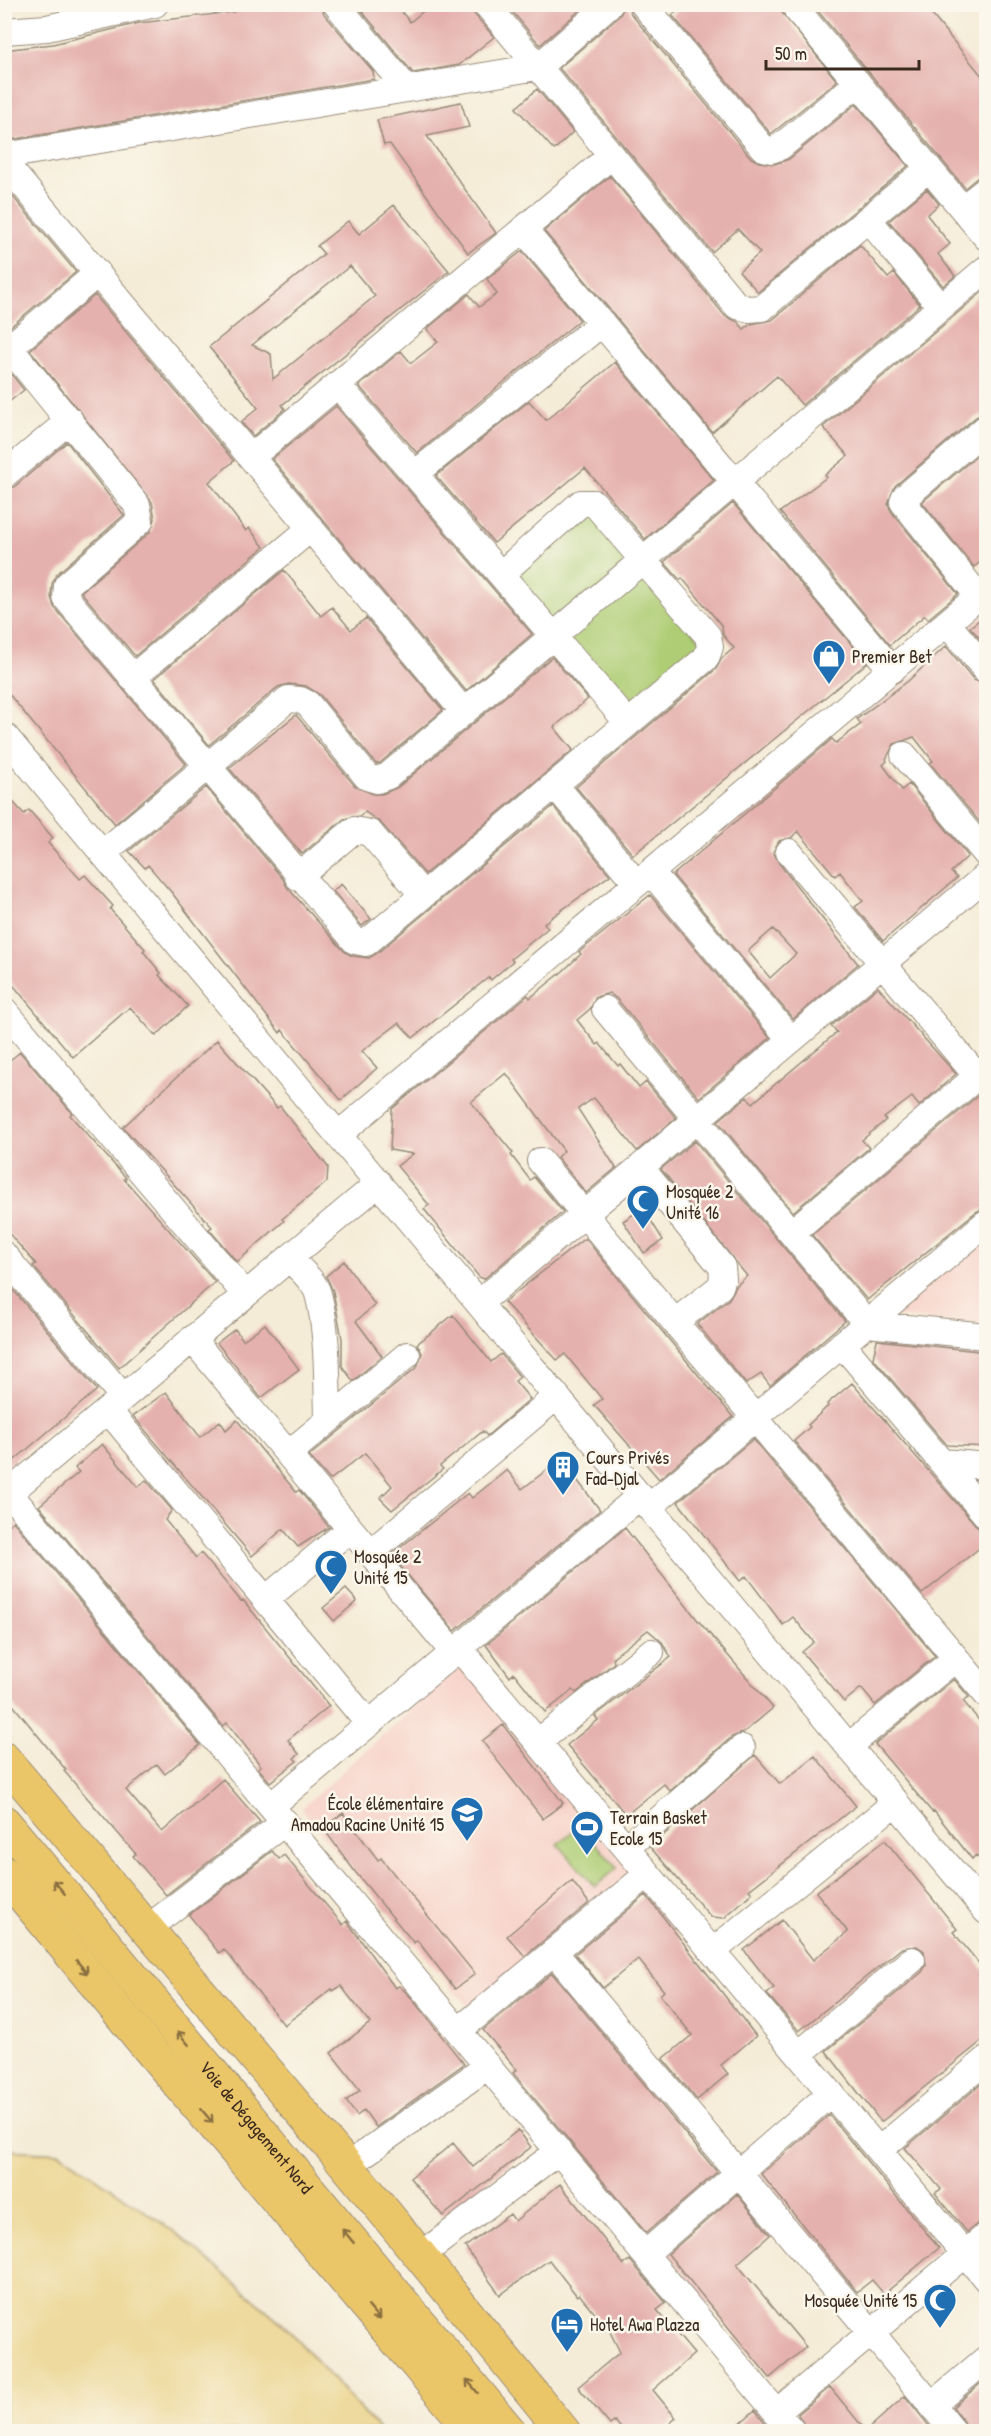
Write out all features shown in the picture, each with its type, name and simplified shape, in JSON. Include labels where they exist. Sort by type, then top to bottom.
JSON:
[{"type":"main road","points":[[4,1759],[347,2166],[564,2432]]},
{"type":"main road","name":"Voie de Dégagement Nord","points":[[4,1821],[510,2432]]},
{"type":"main road","name":"Voie de Dégagement Nord","points":[[4,1873],[146,2045],[474,2432]]},
{"type":"street","points":[[4,31],[47,28],[155,4]]},
{"type":"street","points":[[336,4],[407,89]]},
{"type":"street","points":[[486,4],[737,306],[749,309],[762,308],[929,168]]},
{"type":"street","points":[[4,156],[538,67],[610,4]]},
{"type":"street","points":[[643,4],[763,148],[771,150],[780,147],[858,83]]},
{"type":"street","points":[[796,4],[797,10],[987,237]]},
{"type":"street","points":[[251,457],[612,155]]},
{"type":"street","points":[[4,162],[464,712]]},
{"type":"street","points":[[963,208],[987,190]]},
{"type":"street","points":[[868,219],[941,307]]},
{"type":"street","points":[[523,229],[892,670]]},
{"type":"street","points":[[103,853],[288,699],[300,700],[308,704],[367,777],[377,780],[388,776],[987,269]]},
{"type":"street","points":[[98,273],[7,344],[137,505],[140,521],[67,585],[66,598],[298,877],[355,941],[360,943],[366,943],[706,658],[710,647],[708,636],[594,503],[588,501],[581,503],[501,574]]},
{"type":"street","points":[[415,474],[602,323]]},
{"type":"street","points":[[338,385],[628,723]]},
{"type":"street","points":[[4,475],[70,420]]},
{"type":"street","points":[[339,1135],[983,594],[903,502],[904,497],[987,428]]},
{"type":"street","points":[[132,678],[311,528]]},
{"type":"street","points":[[947,623],[987,670]]},
{"type":"street","points":[[4,735],[987,1911]]},
{"type":"street","points":[[904,755],[987,854]]},
{"type":"street","points":[[555,785],[644,878],[791,1040]]},
{"type":"street","points":[[298,877],[354,830],[363,830],[370,833],[423,896]]},
{"type":"street","points":[[789,852],[883,963],[982,1072],[791,1233]]},
{"type":"street","points":[[479,1303],[987,876]]},
{"type":"street","points":[[4,1010],[245,1294]]},
{"type":"street","points":[[605,1010],[867,1324],[987,1336]]},
{"type":"street","points":[[540,1161],[987,1694]]},
{"type":"street","points":[[640,1167],[722,1267],[723,1278],[720,1287],[675,1322]]},
{"type":"street","points":[[379,1183],[116,1404],[6,1492],[278,1814],[793,2432]]},
{"type":"street","points":[[148,1928],[278,1814],[369,1724],[457,1650],[645,1501],[755,1418],[987,1224]]},
{"type":"street","points":[[4,1255],[266,1599],[369,1724]]},
{"type":"street","points":[[289,1258],[313,1284],[318,1294],[326,1359],[328,1420]]},
{"type":"street","points":[[192,1339],[370,1553],[538,1742],[987,2279]]},
{"type":"street","points":[[842,1344],[987,1515]]},
{"type":"street","points":[[288,1454],[407,1354]]},
{"type":"street","points":[[370,1553],[557,1396]]},
{"type":"street","points":[[944,1462],[987,1466]]},
{"type":"street","points":[[266,1599],[350,1529]]},
{"type":"street","points":[[538,1742],[651,1652]]},
{"type":"street","points":[[849,1746],[956,1658]]},
{"type":"street","points":[[626,1848],[742,1748]]},
{"type":"street","points":[[713,1951],[896,1802]]},
{"type":"street","points":[[458,2031],[648,1874]]},
{"type":"street","points":[[555,1953],[954,2432]]},
{"type":"street","points":[[799,2054],[912,1959]]},
{"type":"street","points":[[879,2150],[987,2060]]},
{"type":"street","points":[[347,2166],[488,2066]]},
{"type":"street","points":[[645,2254],[831,2093]]},
{"type":"street","points":[[420,2256],[559,2151]]},
{"type":"street","points":[[777,2412],[987,2235]]},
{"type":"street","points":[[932,2405],[987,2359]]},
{"type":"shaded area","points":[[986,1236],[986,1326],[891,1316]]},
{"type":"shaded area","name":"École élémentaire Amadou Racine Unité 15","points":[[462,1663],[632,1874],[470,2010],[301,1809]]},
{"type":"green space","points":[[582,498],[707,648],[627,716],[502,565]]},
{"type":"green space","name":"Terrain Basket Ecole 15","points":[[580,1825],[617,1868],[595,1887],[558,1844]]},
{"type":"sand","points":[[5,2150],[60,2153],[175,2232],[284,2325],[380,2431],[5,2431]]},
{"type":"building","points":[[253,4],[321,4],[324,14],[373,71],[374,79],[4,141],[4,50],[53,44],[139,23],[234,12],[232,8]]},
{"type":"building","points":[[356,4],[395,4],[410,22],[432,4],[471,4],[474,14],[494,37],[459,65],[413,73]]},
{"type":"building","points":[[506,4],[587,4],[540,45]]},
{"type":"building","points":[[625,4],[628,4],[631,14],[751,158],[759,162],[775,164],[789,159],[856,104],[908,166],[758,292],[739,271],[760,253],[738,229],[712,252],[559,68],[620,15]]},
{"type":"building","points":[[685,4],[775,4],[837,81],[771,134],[672,15]]},
{"type":"building","points":[[812,4],[923,4],[987,82],[987,175],[977,178],[965,188]]},
{"type":"building","points":[[537,89],[573,132],[554,150],[516,108]]},
{"type":"building","points":[[461,102],[469,127],[427,136],[496,233],[468,253],[390,144],[384,145],[377,120]]},
{"type":"building","points":[[610,176],[725,316],[738,322],[744,329],[751,324],[772,320],[860,245],[888,278],[894,273],[920,305],[802,405],[777,376],[712,432],[544,231]]},
{"type":"building","points":[[4,186],[76,272],[10,327],[4,326]]},
{"type":"building","points":[[927,189],[939,204],[927,215],[950,244],[938,254],[955,276],[943,286],[889,221]]},
{"type":"building","points":[[394,205],[449,271],[282,405],[285,409],[253,436],[241,422],[258,408],[209,347],[324,254],[317,246],[348,221],[359,234]],"holes":[[[350,266],[375,296],[273,379],[271,354],[252,345]]]},
{"type":"building","points":[[522,251],[580,320],[417,453],[359,386],[401,351],[411,363],[438,342],[427,329],[469,294],[479,307],[497,294],[487,279]]},
{"type":"building","points":[[987,288],[987,413],[976,417],[895,486],[888,504],[891,511],[958,594],[928,619],[925,615],[890,645],[780,512],[827,477],[825,475],[848,456],[823,427]]},
{"type":"building","points":[[95,295],[234,461],[209,482],[246,531],[249,528],[264,547],[135,656],[81,592],[150,532],[155,519],[152,502],[30,350]]},
{"type":"building","points":[[615,362],[714,480],[645,539],[585,468],[494,543],[436,476],[529,401],[546,420]]},
{"type":"building","points":[[4,365],[24,390],[4,406]]},
{"type":"building","points":[[336,406],[532,634],[466,691],[272,459]]},
{"type":"building","points":[[67,442],[124,515],[57,574],[52,584],[51,597],[54,607],[186,764],[115,824],[4,688],[4,490],[14,487]]},
{"type":"building","points":[[987,447],[987,557],[974,567],[922,502]]},
{"type":"building","points":[[733,503],[867,663],[633,855],[576,787],[716,669],[722,658],[734,648],[723,635],[722,626],[682,578],[680,580],[664,562]]},
{"type":"building","points":[[284,570],[321,616],[332,607],[351,630],[366,618],[443,710],[380,763],[376,764],[320,695],[306,686],[289,684],[278,687],[209,745],[154,679]]},
{"type":"building","points":[[987,614],[987,647],[970,627]]},
{"type":"building","points":[[946,646],[974,680],[987,685],[987,831],[930,763],[933,761],[914,737],[894,744],[883,765],[902,790],[909,784],[968,856],[951,872],[957,878],[883,941],[855,907],[863,901],[840,872],[835,876],[798,831],[791,838],[779,841],[773,852],[778,862],[858,964],[793,1019],[673,875],[832,739],[836,743],[861,724],[857,719],[908,681]],"holes":[[[773,929],[796,954],[770,978],[748,951]]]},
{"type":"building","points":[[552,657],[588,699],[554,727],[573,750],[425,874],[381,823],[365,812],[360,816],[344,819],[302,854],[229,768],[296,715],[355,786],[373,794],[382,794],[398,787]]},
{"type":"building","points":[[206,787],[283,879],[287,887],[344,951],[352,956],[369,958],[376,954],[553,806],[610,875],[544,923],[548,928],[511,959],[513,961],[491,980],[489,977],[413,1038],[399,1023],[362,1051],[377,1068],[341,1100],[282,1030],[280,1033],[172,893],[148,865],[145,868],[129,851]]},
{"type":"building","points":[[4,792],[24,814],[29,810],[53,838],[48,843],[80,879],[85,875],[113,906],[110,909],[145,949],[143,951],[161,973],[159,975],[188,1006],[156,1036],[130,1007],[73,1057],[4,974]]},
{"type":"building","points":[[341,884],[371,919],[362,926],[333,891]]},
{"type":"building","points":[[650,895],[770,1038],[699,1098],[617,999],[609,993],[596,997],[590,1009],[577,1020],[597,1045],[599,1043],[618,1066],[620,1064],[639,1088],[646,1082],[676,1118],[637,1151],[594,1098],[578,1109],[616,1168],[586,1193],[557,1157],[564,1151],[506,1073],[471,1102],[513,1153],[511,1155],[530,1180],[534,1177],[563,1212],[484,1279],[479,1277],[424,1209],[429,1205],[397,1166],[413,1154],[390,1150],[392,1109],[528,995],[530,998],[562,972],[581,954],[579,952]]},
{"type":"building","points":[[878,987],[956,1074],[919,1106],[912,1097],[884,1118],[886,1120],[862,1140],[869,1148],[793,1212],[718,1121],[747,1097],[753,1103],[837,1032],[831,1026]]},
{"type":"building","points":[[217,1040],[277,1108],[280,1106],[328,1167],[327,1182],[282,1219],[284,1221],[237,1262],[209,1229],[212,1227],[123,1127]]},
{"type":"building","points":[[20,1052],[72,1113],[70,1115],[126,1178],[124,1179],[215,1282],[119,1368],[33,1266],[36,1264],[4,1228],[4,1065]]},
{"type":"building","points":[[987,1088],[987,1207],[976,1212],[867,1300],[812,1235]]},
{"type":"building","points":[[695,1141],[845,1321],[770,1386],[761,1374],[746,1384],[697,1324],[729,1299],[737,1285],[747,1276],[661,1169]]},
{"type":"building","name":"Mosquée 2 Unité 16","points":[[643,1208],[663,1240],[644,1253],[623,1221]]},
{"type":"building","points":[[585,1238],[733,1417],[659,1479],[594,1405],[602,1399],[565,1354],[557,1360],[504,1302]]},
{"type":"building","points":[[344,1261],[375,1305],[356,1321],[382,1356],[353,1381],[342,1366],[342,1339],[333,1291],[326,1276]]},
{"type":"building","points":[[10,1286],[97,1390],[4,1469],[4,1291]]},
{"type":"building","points":[[453,1315],[491,1362],[501,1354],[520,1377],[515,1381],[530,1399],[487,1436],[483,1431],[440,1466],[443,1469],[392,1510],[380,1498],[392,1486],[365,1453],[330,1480],[309,1456],[417,1367],[422,1353],[417,1344]]},
{"type":"building","points":[[265,1324],[299,1369],[261,1398],[217,1343],[235,1329],[243,1340]]},
{"type":"building","points":[[877,1340],[987,1352],[987,1447],[947,1445],[873,1358]]},
{"type":"building","points":[[852,1383],[987,1538],[987,1542],[922,1594],[794,1441],[810,1427],[808,1425],[828,1406],[827,1404]]},
{"type":"building","points":[[166,1392],[200,1437],[220,1421],[226,1430],[237,1420],[296,1492],[299,1490],[329,1527],[298,1547],[283,1529],[252,1556],[133,1416]]},
{"type":"building","points":[[753,1439],[935,1656],[875,1705],[861,1688],[844,1702],[802,1652],[814,1642],[793,1617],[783,1625],[746,1576],[740,1581],[678,1502]]},
{"type":"building","points":[[102,1444],[138,1487],[146,1480],[172,1510],[165,1520],[196,1558],[201,1553],[241,1601],[243,1600],[329,1706],[288,1740],[299,1754],[294,1758],[297,1761],[270,1782],[258,1768],[261,1766],[227,1723],[223,1726],[39,1506],[79,1472],[75,1468]]},
{"type":"building","points":[[561,1459],[600,1510],[455,1631],[391,1555],[468,1493],[472,1498],[507,1470],[522,1489]]},
{"type":"building","points":[[13,1521],[200,1745],[165,1774],[157,1764],[126,1790],[162,1832],[223,1779],[260,1822],[166,1895],[133,1856],[136,1854],[64,1771],[66,1770],[4,1694],[4,1529]]},
{"type":"building","points":[[625,1528],[696,1618],[773,1708],[743,1733],[732,1737],[670,1791],[664,1784],[626,1815],[567,1745],[598,1720],[595,1716],[671,1657],[662,1642],[648,1630],[613,1657],[614,1663],[576,1693],[573,1690],[545,1712],[514,1673],[510,1677],[486,1645]]},
{"type":"building","points":[[346,1589],[357,1601],[334,1621],[323,1608]]},
{"type":"building","points":[[954,1679],[969,1697],[963,1701],[987,1730],[987,1867],[976,1855],[972,1859],[934,1811],[932,1812],[875,1744]]},
{"type":"building","points":[[503,1725],[563,1803],[543,1819],[482,1741]]},
{"type":"building","points":[[755,1755],[780,1784],[815,1756],[856,1806],[749,1890],[752,1893],[724,1918],[711,1917],[650,1847]]},
{"type":"building","points":[[343,1813],[378,1860],[381,1858],[475,1974],[455,1989],[417,1940],[414,1943],[356,1873],[323,1828]]},
{"type":"building","points":[[885,1840],[957,1929],[953,1932],[987,1973],[987,2037],[881,2122],[826,2051],[922,1972],[926,1965],[924,1951],[917,1946],[902,1948],[799,2031],[767,1994],[774,1988],[744,1950],[782,1920],[813,1960],[848,1932],[816,1892]]},
{"type":"building","points":[[272,1851],[279,1859],[284,1855],[343,1925],[347,1921],[395,1988],[399,1986],[408,1994],[464,2064],[376,2127],[364,2110],[357,2116],[346,2101],[360,2090],[331,2053],[370,2023],[341,1986],[333,1991],[332,1989],[284,2025],[224,1949],[219,1953],[189,1915]]},
{"type":"building","points":[[572,1881],[589,1903],[525,1956],[507,1936]]},
{"type":"building","points":[[646,1895],[756,2036],[721,2065],[728,2074],[697,2100],[663,2059],[692,2035],[660,1995],[664,1991],[638,1959],[603,1988],[575,1954]]},
{"type":"building","points":[[552,1973],[717,2172],[646,2233],[513,2073],[517,2070],[483,2030]]},
{"type":"building","points":[[987,2079],[987,2221],[977,2224],[967,2232],[935,2193],[941,2189],[905,2148]]},
{"type":"building","points":[[829,2115],[939,2248],[884,2294],[872,2280],[857,2292],[761,2174]]},
{"type":"building","points":[[518,2130],[531,2147],[443,2216],[410,2178],[453,2143],[473,2167]]},
{"type":"building","points":[[560,2184],[624,2265],[630,2260],[666,2303],[657,2310],[694,2354],[653,2390],[676,2418],[660,2432],[624,2432],[615,2421],[610,2425],[578,2387],[620,2352],[610,2332],[579,2294],[577,2296],[549,2260],[500,2295],[465,2247],[510,2214],[515,2221]]},
{"type":"building","points":[[737,2194],[770,2235],[737,2264],[806,2347],[770,2378],[668,2254]]},
{"type":"building","points":[[987,2378],[987,2432],[971,2432],[953,2407]]},
{"type":"building","points":[[830,2387],[866,2431],[905,2396],[934,2432],[808,2432],[798,2414]]},
{"type":"building","points":[[755,2410],[773,2432],[730,2432]]},
{"type":"place","name":"Premier Bet","points":[[829,685]]},
{"type":"place","name":"Mosquée 2 Unité 16","points":[[643,1230]]},
{"type":"place","name":"Cours Privés Fad-Djal","points":[[563,1496]]},
{"type":"place","name":"Mosquée 2 Unité 15","points":[[331,1595]]},
{"type":"place","name":"École élémentaire Amadou Racine Unité 15","points":[[467,1842]]},
{"type":"place","name":"Terrain Basket Ecole 15","points":[[587,1856]]},
{"type":"place","name":"Mosquée Unité 15","points":[[940,2329]]},
{"type":"place","name":"Hotel Awa Plazza","points":[[567,2353]]}]
